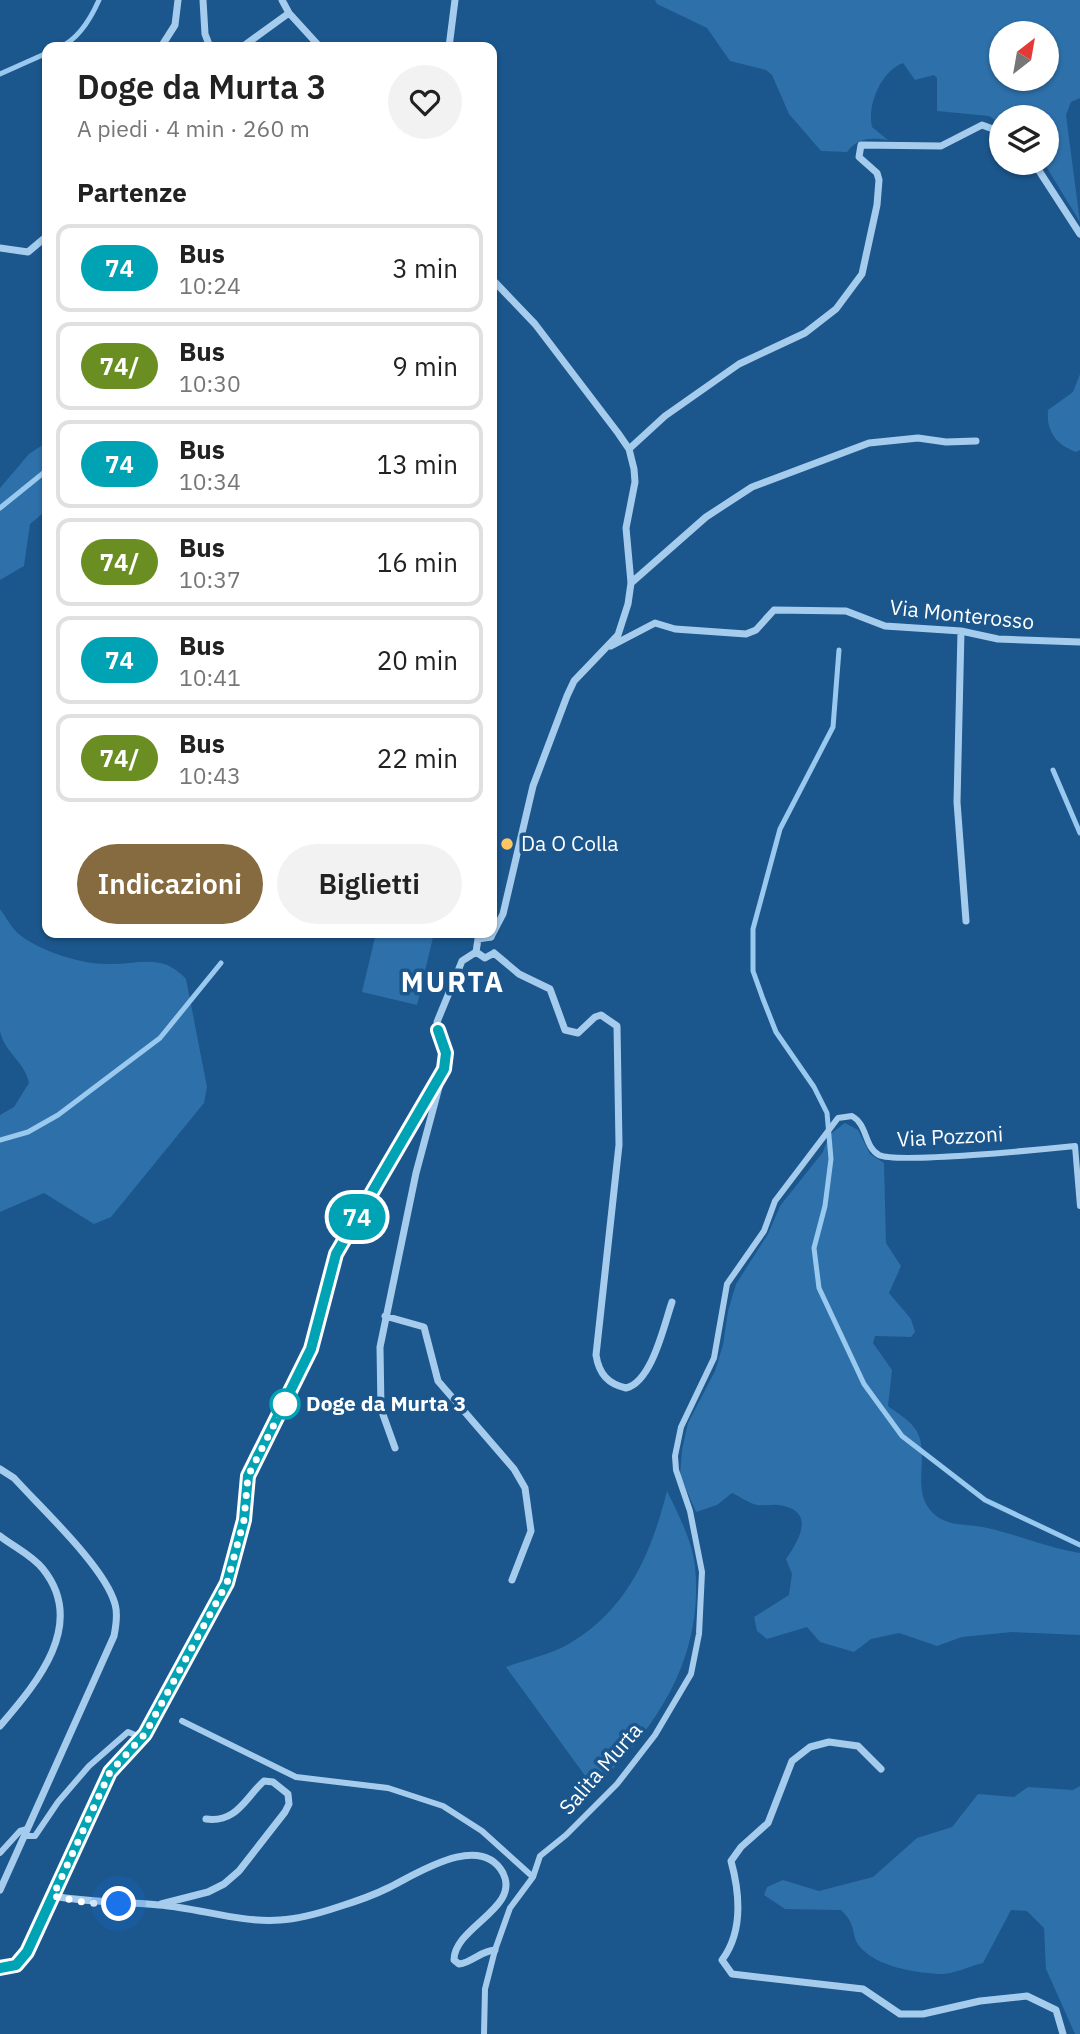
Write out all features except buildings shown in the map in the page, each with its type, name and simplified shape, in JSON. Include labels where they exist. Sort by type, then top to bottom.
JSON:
[{"type":"street","points":[[164,42],[175,25],[177,0]]},
{"type":"street","points":[[203,0],[204,23],[209,42]]},
{"type":"street","points":[[282,0],[289,13],[315,42]]},
{"type":"street","points":[[450,42],[456,0]]},
{"type":"street","points":[[249,42],[289,13]]},
{"type":"street","points":[[629,449],[665,416],[738,364],[805,333],[836,309],[862,274],[877,205],[879,180],[877,173],[859,157],[861,145],[941,146],[982,125],[989,128]]},
{"type":"street","points":[[1042,175],[1080,234]]},
{"type":"street","points":[[0,248],[28,252],[42,240]]},
{"type":"street","points":[[497,284],[536,324],[629,449],[635,482],[626,528],[631,583],[618,635],[574,681],[567,696],[533,786],[503,914],[497,926]]},
{"type":"street","points":[[631,583],[706,517],[752,487],[869,443],[918,438],[946,442],[975,440]]},
{"type":"street","name":"Via Monterosso","points":[[607,648],[655,622],[675,629],[746,634],[756,630],[774,610],[846,611],[885,626],[961,631],[998,639],[1080,642]]},
{"type":"street","points":[[961,631],[957,802],[966,921]]},
{"type":"street","points":[[477,953],[478,939],[484,938]]},
{"type":"street","points":[[477,953],[485,958],[494,953],[496,943],[492,938]]},
{"type":"street","points":[[395,1448],[381,1409],[380,1347],[385,1316],[446,1053],[437,1022],[461,961],[477,953]]},
{"type":"street","points":[[494,953],[519,974],[550,989],[565,1030],[578,1033],[594,1017],[601,1015],[617,1026],[619,1144],[596,1355],[598,1366],[609,1381],[626,1388],[640,1382],[649,1366],[672,1302]]},
{"type":"street","points":[[0,1968],[11,1967],[24,1957],[110,1772],[143,1738],[227,1583],[244,1520],[248,1476],[311,1349],[336,1254],[439,1079]]},
{"type":"street","name":"Via Pozzoni","points":[[821,1142],[838,1118],[846,1115],[862,1122],[873,1149],[887,1157],[967,1155],[1075,1146],[1080,1206]]},
{"type":"street","name":"Salita Murta","points":[[484,2034],[485,1989],[510,1908],[533,1877],[540,1856],[566,1836],[599,1803],[655,1735],[691,1674],[699,1634],[702,1572],[690,1511],[675,1457],[689,1408],[714,1358],[727,1284],[764,1230],[775,1200],[821,1142]]},
{"type":"street","points":[[385,1316],[424,1327],[438,1381],[514,1469],[525,1488],[531,1531],[512,1580]]},
{"type":"street","points":[[0,1469],[15,1478],[90,1563],[109,1590],[117,1615],[114,1636],[0,1890]]},
{"type":"street","points":[[0,1536],[30,1557],[49,1577],[57,1600],[59,1630],[55,1650],[36,1684],[0,1727]]},
{"type":"street","points":[[182,1721],[296,1777],[388,1788],[443,1806],[482,1831],[533,1877]]},
{"type":"street","points":[[0,1853],[20,1831],[35,1836],[58,1802],[89,1766],[128,1732],[143,1738]]},
{"type":"street","points":[[881,1769],[858,1746],[829,1742],[810,1747],[792,1761],[768,1823],[741,1847],[731,1861],[737,1883],[738,1923],[730,1949],[722,1960],[732,1974],[863,1989],[901,2014],[923,2014],[980,2001],[1027,1996],[1056,2010],[1063,2034]]},
{"type":"street","points":[[157,1905],[208,1892],[232,1878],[285,1812],[289,1804],[288,1794],[274,1782],[264,1782],[236,1812],[218,1820],[206,1819]]},
{"type":"street","points":[[53,1896],[87,1903],[157,1905],[250,1918],[292,1919],[339,1907],[386,1889],[419,1871],[468,1855],[481,1857],[498,1867],[503,1873],[506,1888],[498,1905],[461,1939],[454,1952],[454,1960],[459,1964],[467,1963],[485,1951],[495,1950]]},
{"type":"shaded area","points":[[655,0],[1080,0],[1080,98],[1071,102],[1066,115],[1080,222],[1051,175],[1059,175],[1059,105],[989,105],[989,116],[937,111],[937,78],[934,75],[915,80],[903,63],[888,73],[882,81],[872,109],[872,127],[888,140],[865,140],[847,152],[821,151],[789,114],[772,75],[766,70],[730,61],[707,28],[657,4]]},
{"type":"shaded area","points":[[1080,374],[1080,450],[1076,452],[1063,446],[1054,437],[1049,425],[1048,410],[1073,392]]},
{"type":"shaded area","points":[[42,445],[42,514],[30,524],[24,566],[0,580],[0,488],[29,454]]},
{"type":"shaded area","points":[[0,909],[20,935],[49,951],[96,963],[159,963],[168,965],[186,979],[207,1087],[204,1103],[111,1217],[94,1224],[44,1193],[0,1212],[0,1115],[14,1107],[29,1083],[0,1031]]},
{"type":"shaded area","points":[[375,938],[433,938],[417,1005],[362,992]]},
{"type":"shaded area","points":[[845,1123],[858,1130],[870,1154],[884,1163],[886,1243],[901,1266],[889,1293],[911,1319],[915,1332],[911,1337],[875,1336],[873,1343],[892,1370],[888,1406],[910,1423],[920,1440],[921,1483],[926,1503],[932,1512],[944,1521],[987,1528],[1080,1553],[1080,1635],[1012,1632],[962,1637],[937,1646],[899,1633],[871,1639],[854,1652],[820,1642],[807,1627],[767,1639],[757,1631],[754,1617],[789,1595],[792,1574],[786,1559],[800,1535],[802,1527],[798,1513],[779,1505],[754,1504],[732,1493],[717,1505],[696,1512],[680,1475],[682,1450],[688,1423],[715,1371],[736,1284],[768,1234],[780,1206],[823,1152],[829,1135]]},
{"type":"shaded area","points":[[667,1491],[684,1527],[695,1566],[696,1599],[692,1630],[684,1660],[656,1715],[617,1765],[594,1788],[506,1667],[567,1645],[606,1615],[634,1579],[653,1537]]},
{"type":"shaded area","points":[[1080,1786],[1080,2034],[1075,2034],[1046,1969],[1044,1928],[1027,1911],[1011,1910],[983,1963],[941,1974],[898,1968],[876,1960],[857,1943],[850,1921],[841,1910],[785,1909],[764,1895],[767,1887],[783,1880],[819,1891],[873,1877],[917,1838],[952,1827],[978,1794],[1014,1797],[1028,1787],[1073,1790]]},
{"type":"waterway","points":[[68,42],[88,21],[99,0]]},
{"type":"waterway","points":[[0,74],[42,55]]},
{"type":"waterway","points":[[0,508],[42,474]]},
{"type":"waterway","points":[[839,650],[833,727],[780,829],[753,929],[753,971],[776,1032],[814,1087],[827,1113],[831,1159],[825,1206],[814,1248],[819,1288],[864,1384],[902,1436],[985,1500],[1080,1545]]},
{"type":"waterway","points":[[1053,770],[1080,833]]},
{"type":"waterway","points":[[0,1140],[28,1132],[58,1115],[160,1038],[221,963]]},
{"type":"bus line","name":"74","points":[[0,1968],[16,1965],[27,1952],[110,1772],[120,1758],[143,1738],[227,1583],[244,1520],[248,1476],[311,1349],[336,1254],[444,1069],[446,1053],[438,1030]]},
{"type":"place","name":"Da O Colla","points":[[507,844]]},
{"type":"place","name":"Doge da Murta 3","points":[[285,1404]]},
{"type":"district","name":"MURTA","points":[[453,982]]},
{"type":"route","points":[[119,1904],[87,1903],[53,1896],[110,1772],[120,1758],[143,1738],[227,1583],[244,1520],[248,1476],[290,1393],[285,1404]]}]
